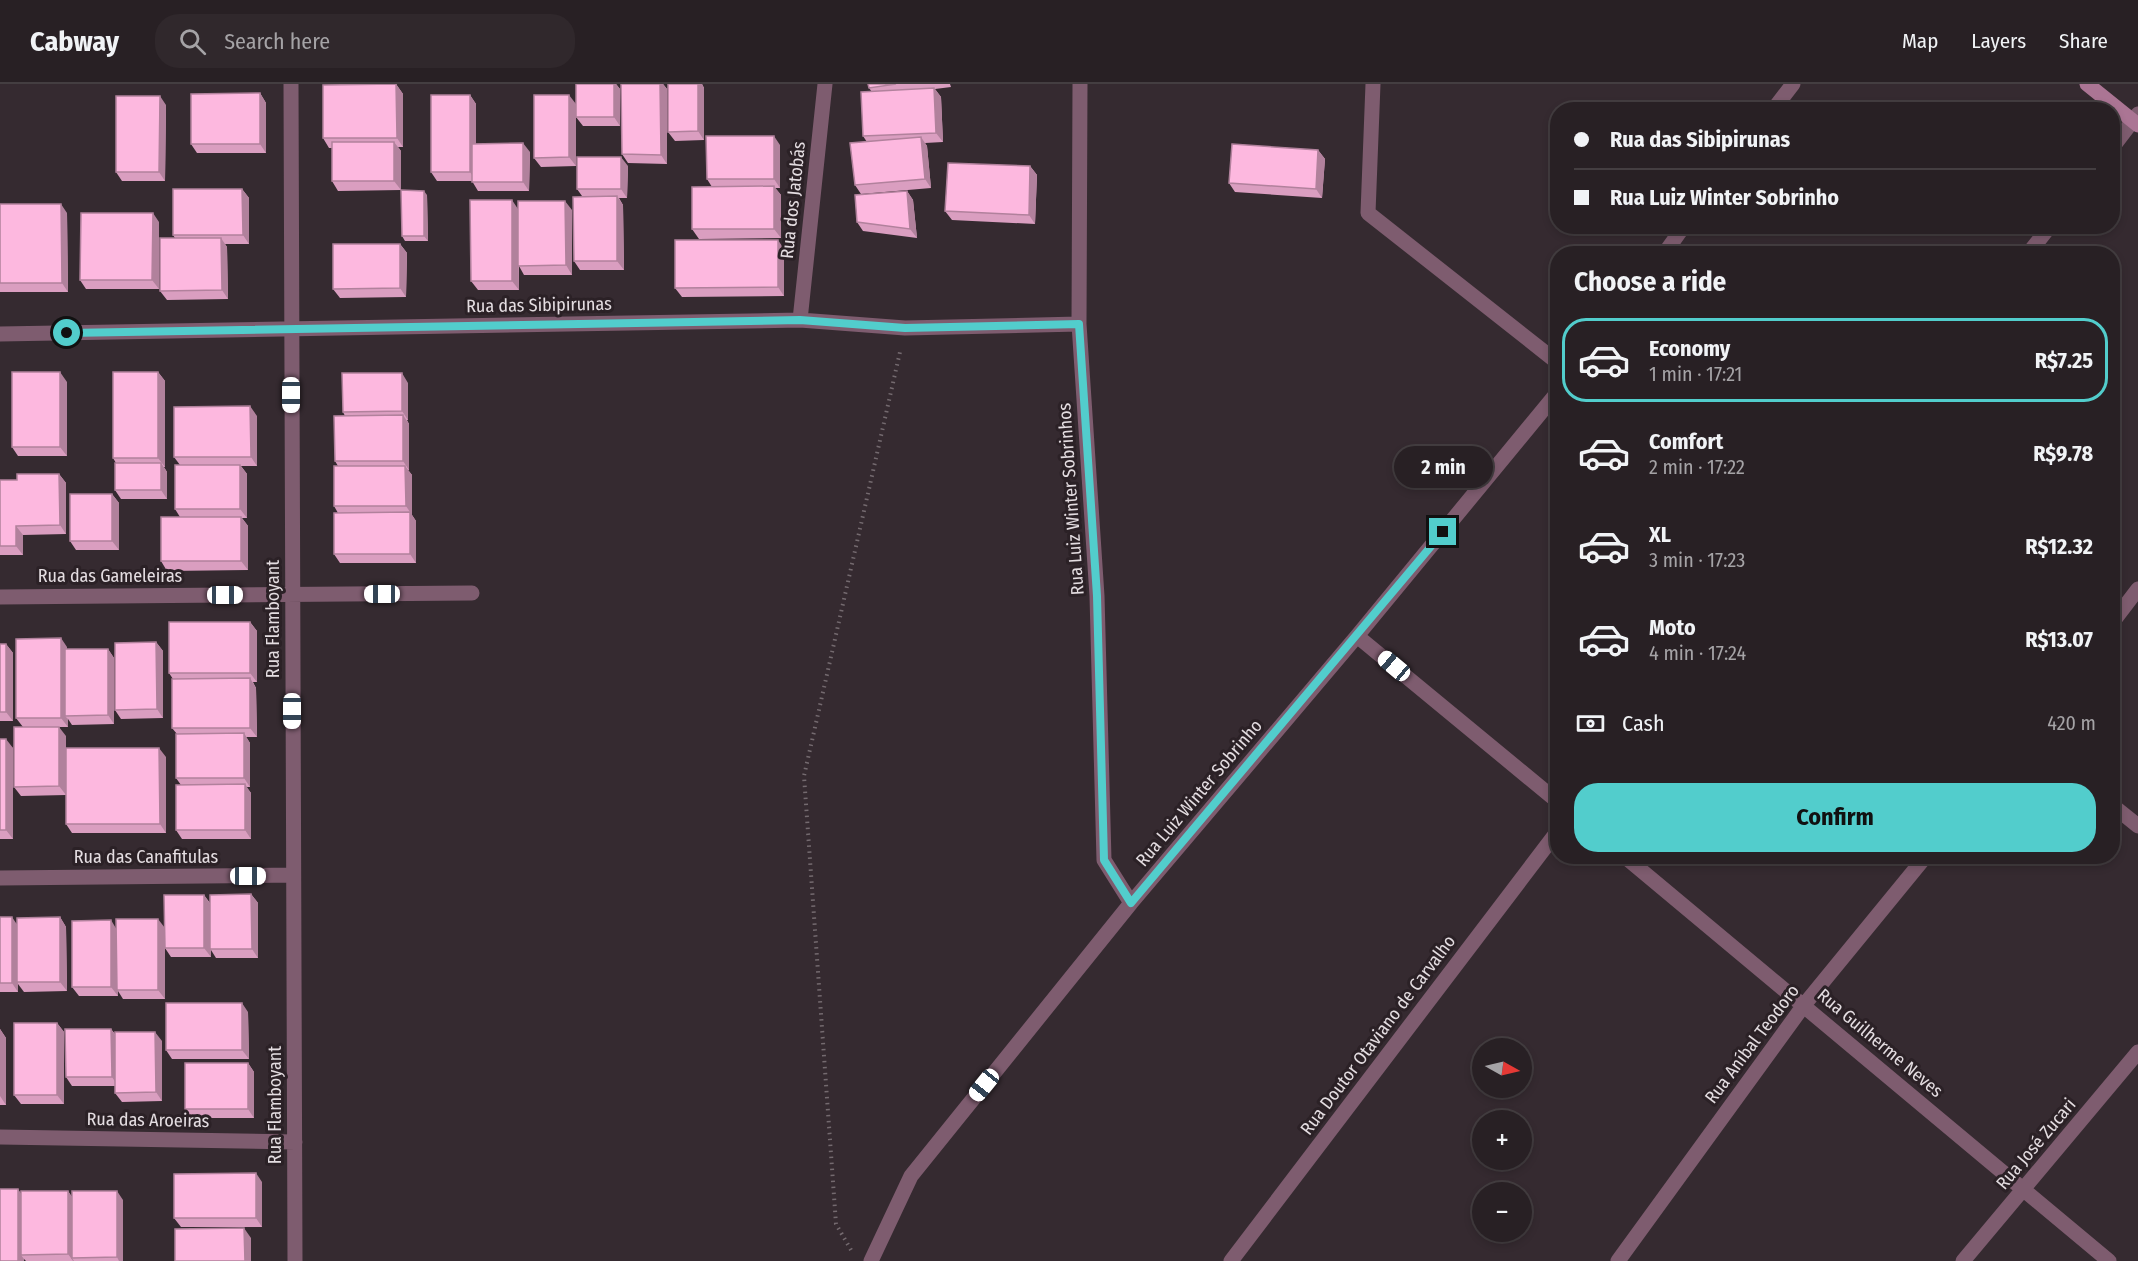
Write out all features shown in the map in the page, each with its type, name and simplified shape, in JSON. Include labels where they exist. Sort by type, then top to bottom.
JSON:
[{"type":"street","name":"Rua Flamboyant","points":[[291,84],[295,1261]]},
{"type":"street","name":"Rua dos Jatobás","points":[[800,320],[825,84]]},
{"type":"street","name":"Rua Luiz Winter Sobrinhos","points":[[1080,84],[1079,324],[1097,596],[1104,860],[1131,903]]},
{"type":"street","points":[[1373,84],[1368,213],[1550,356]]},
{"type":"street","points":[[1779,102],[1793,84]]},
{"type":"street","points":[[2087,84],[2112,102]]},
{"type":"street","points":[[2120,108],[2136,120],[2120,139]]},
{"type":"street","points":[[2034,246],[2044,234]]},
{"type":"street","name":"Rua das Sibipirunas","points":[[0,334],[800,320],[905,328],[1079,324]]},
{"type":"street","name":"Rua Luiz Winter Sobrinho","points":[[871,1261],[910,1176],[1131,903],[1357,636],[1550,402]]},
{"type":"street","points":[[2120,613],[2138,589]]},
{"type":"street","name":"Rua das Gameleiras","points":[[0,597],[472,592]]},
{"type":"street","points":[[1357,636],[1550,795]]},
{"type":"street","points":[[2120,812],[2138,826]]},
{"type":"street","name":"Rua Doutor Otaviano de Carvalho","points":[[1231,1261],[1550,841]]},
{"type":"street","name":"Rua Guilherme Neves","points":[[1634,864],[2109,1261]]},
{"type":"street","name":"Rua Aníbal Teodoro","points":[[1617,1261],[1804,1005],[1919,864]]},
{"type":"street","name":"Rua das Canafitulas","points":[[0,878],[293,875]]},
{"type":"street","name":"Rua José Zucari","points":[[1963,1261],[2138,1052]]},
{"type":"street","name":"Rua das Aroeiras","points":[[0,1137],[296,1142]]},
{"type":"path","points":[[852,1252],[836,1224],[804,776],[905,328]]},
{"type":"building","points":[[396,84],[397,138],[323,138],[323,85]]},
{"type":"building","points":[[576,84],[614,84],[614,117],[576,117]]},
{"type":"building","points":[[621,84],[660,84],[661,155],[622,154]]},
{"type":"building","points":[[668,84],[698,84],[698,131],[668,132]]},
{"type":"building","points":[[868,84],[896,84],[869,88]]},
{"type":"building","points":[[934,88],[936,133],[863,136],[861,92]]},
{"type":"building","points":[[260,93],[260,144],[191,144],[191,94]]},
{"type":"building","points":[[431,95],[470,95],[470,172],[431,172]]},
{"type":"building","points":[[534,95],[569,95],[569,157],[534,158]]},
{"type":"building","points":[[116,96],[160,96],[159,172],[116,172]]},
{"type":"building","points":[[706,136],[774,136],[774,179],[707,179]]},
{"type":"building","points":[[921,137],[925,179],[855,185],[850,143]]},
{"type":"building","points":[[332,142],[394,142],[394,181],[332,181]]},
{"type":"building","points":[[523,143],[523,182],[472,182],[472,144]]},
{"type":"building","points":[[1232,144],[1318,150],[1316,189],[1229,183]]},
{"type":"building","points":[[577,157],[621,157],[621,189],[577,189]]},
{"type":"building","points":[[948,163],[1030,166],[1029,215],[945,211]]},
{"type":"building","points":[[774,186],[774,229],[692,229],[692,187]]},
{"type":"building","points":[[173,189],[242,189],[243,235],[173,235]]},
{"type":"building","points":[[401,190],[424,191],[424,236],[402,236]]},
{"type":"building","points":[[907,191],[910,229],[857,222],[855,195]]},
{"type":"building","points":[[617,196],[617,261],[574,261],[573,197]]},
{"type":"building","points":[[470,200],[512,200],[512,281],[471,281]]},
{"type":"building","points":[[518,201],[565,201],[566,265],[518,266]]},
{"type":"building","points":[[0,204],[61,204],[62,283],[0,283]]},
{"type":"building","points":[[81,213],[153,213],[152,280],[80,280]]},
{"type":"building","points":[[160,238],[221,238],[222,290],[160,291]]},
{"type":"building","points":[[675,240],[778,240],[778,287],[675,288]]},
{"type":"building","points":[[333,244],[400,244],[400,288],[333,289]]},
{"type":"building","points":[[12,372],[60,372],[60,447],[12,447]]},
{"type":"building","points":[[113,372],[158,372],[158,458],[113,458]]},
{"type":"building","points":[[342,373],[402,373],[402,411],[343,412]]},
{"type":"building","points":[[250,406],[251,457],[174,457],[174,407]]},
{"type":"building","points":[[403,415],[403,461],[335,461],[334,416]]},
{"type":"building","points":[[115,463],[161,463],[161,490],[115,490]]},
{"type":"building","points":[[175,465],[240,465],[240,509],[175,509]]},
{"type":"building","points":[[334,466],[405,466],[406,506],[334,506]]},
{"type":"building","points":[[17,474],[59,474],[60,525],[16,526],[16,546],[0,546],[0,480],[17,480]]},
{"type":"building","points":[[70,494],[112,494],[112,541],[70,541]]},
{"type":"building","points":[[410,512],[410,554],[334,554],[334,513]]},
{"type":"building","points":[[161,517],[241,517],[241,561],[161,561]]},
{"type":"building","points":[[169,622],[250,622],[250,673],[169,673]]},
{"type":"building","points":[[61,638],[61,718],[16,718],[16,639]]},
{"type":"building","points":[[156,642],[157,709],[115,710],[115,643]]},
{"type":"building","points":[[0,644],[6,644],[6,712],[0,712]]},
{"type":"building","points":[[65,649],[108,649],[108,715],[65,716]]},
{"type":"building","points":[[250,678],[250,728],[172,728],[172,679]]},
{"type":"building","points":[[14,727],[59,727],[59,786],[14,787]]},
{"type":"building","points":[[244,733],[244,778],[176,778],[176,734]]},
{"type":"building","points":[[0,739],[6,739],[6,830],[0,830]]},
{"type":"building","points":[[66,748],[159,748],[160,824],[66,824]]},
{"type":"building","points":[[245,784],[245,830],[176,830],[176,785]]},
{"type":"building","points":[[251,894],[252,949],[210,949],[210,895]]},
{"type":"building","points":[[164,895],[204,895],[204,948],[165,948]]},
{"type":"building","points":[[0,917],[12,917],[12,983],[0,983]]},
{"type":"building","points":[[60,917],[60,982],[17,982],[17,918]]},
{"type":"building","points":[[116,919],[158,919],[158,990],[117,990]]},
{"type":"building","points":[[111,920],[111,987],[72,987],[72,921]]},
{"type":"building","points":[[166,1003],[242,1003],[242,1050],[166,1050]]},
{"type":"building","points":[[14,1023],[57,1023],[57,1095],[14,1095]]},
{"type":"building","points":[[65,1029],[111,1029],[112,1077],[66,1077]]},
{"type":"building","points":[[115,1032],[155,1032],[156,1092],[115,1093]]},
{"type":"building","points":[[185,1063],[248,1063],[248,1109],[185,1109]]},
{"type":"building","points":[[256,1173],[256,1218],[174,1218],[174,1174]]},
{"type":"building","points":[[0,1189],[18,1189],[18,1261],[0,1261]]},
{"type":"building","points":[[21,1191],[68,1191],[68,1254],[21,1255]]},
{"type":"building","points":[[72,1191],[117,1191],[117,1257],[72,1258]]},
{"type":"building","points":[[244,1228],[245,1261],[175,1261],[175,1229]]},
{"type":"route","points":[[67,333],[800,320],[905,328],[1079,324],[1097,596],[1104,860],[1131,903],[1443,532]]}]
